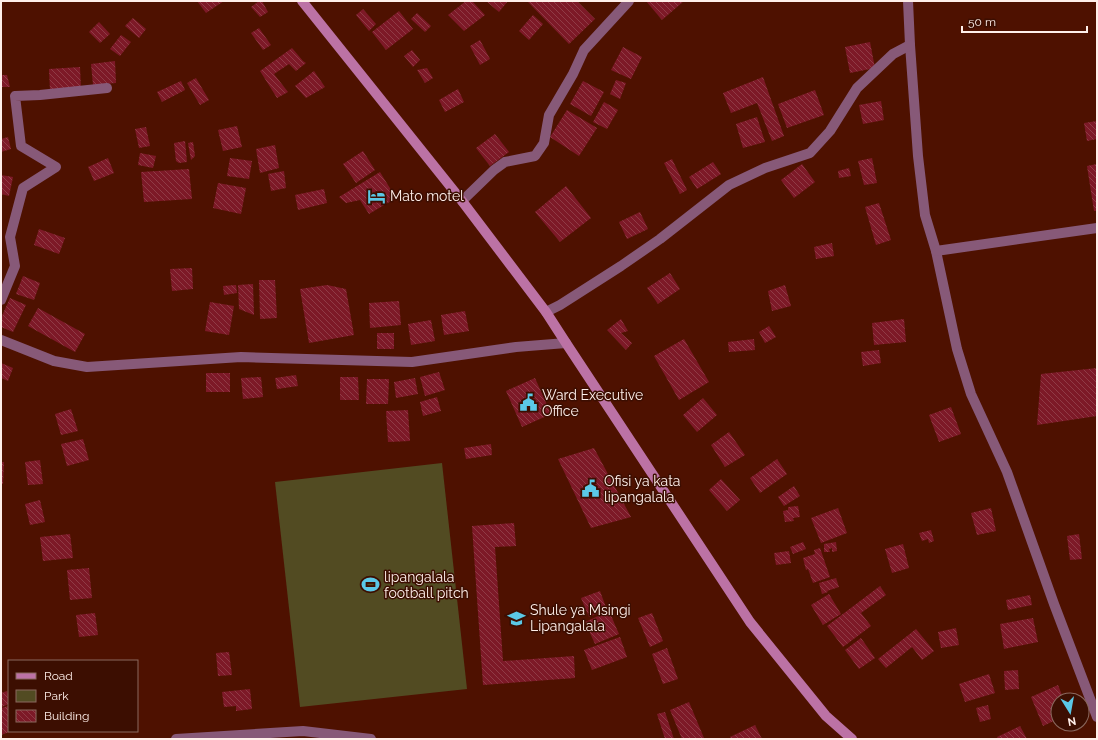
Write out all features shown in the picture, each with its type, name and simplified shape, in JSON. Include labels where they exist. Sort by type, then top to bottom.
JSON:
[{"type":"main road","points":[[302,1],[462,201],[546,312],[750,622],[826,716],[852,739]]},
{"type":"street","points":[[462,201],[494,170],[505,162],[535,156],[544,143],[550,115],[573,74],[584,50],[629,1]]},
{"type":"street","points":[[908,1],[918,156],[924,207],[936,251],[957,349],[971,394],[1007,472],[1054,604],[1097,716]]},
{"type":"street","points":[[546,312],[560,305],[621,266],[660,239],[728,185],[765,168],[810,153],[830,131],[857,88],[893,54],[910,45]]},
{"type":"street","points":[[1,300],[15,266],[10,237],[23,188],[56,167],[21,146],[15,96],[107,88]]},
{"type":"street","points":[[936,251],[1097,228]]},
{"type":"street","points":[[1,340],[54,361],[87,367],[241,357],[412,362],[516,347],[566,343]]},
{"type":"street","points":[[176,739],[303,732],[371,739]]},
{"type":"green space","name":"lipangalala football pitch","points":[[442,463],[467,689],[300,707],[275,482]]},
{"type":"building","points":[[197,1],[224,1],[206,13]]},
{"type":"building","points":[[259,1],[262,1],[268,12],[260,17],[251,7]]},
{"type":"building","points":[[466,1],[472,1],[485,15],[464,31],[448,15]]},
{"type":"building","points":[[486,1],[508,1],[499,12]]},
{"type":"building","points":[[577,1],[595,19],[569,44],[528,2]]},
{"type":"building","points":[[646,1],[684,1],[662,20]]},
{"type":"building","points":[[363,9],[376,24],[369,31],[356,15]]},
{"type":"building","points":[[399,11],[413,29],[386,50],[372,32]]},
{"type":"building","points":[[417,13],[431,26],[425,32],[411,19]]},
{"type":"building","points":[[533,15],[543,24],[529,40],[519,31]]},
{"type":"building","points":[[133,18],[146,29],[139,38],[125,26]]},
{"type":"building","points":[[99,22],[110,34],[100,43],[89,32]]},
{"type":"building","points":[[259,28],[271,45],[263,50],[251,33]]},
{"type":"building","points":[[121,35],[131,42],[120,56],[110,49]]},
{"type":"building","points":[[480,40],[490,59],[480,65],[470,46]]},
{"type":"building","points":[[870,42],[875,68],[850,73],[845,47]]},
{"type":"building","points":[[623,47],[642,57],[631,79],[611,70]]},
{"type":"building","points":[[292,48],[306,63],[296,71],[289,64],[274,74],[288,92],[277,98],[260,71]]},
{"type":"building","points":[[412,50],[420,60],[413,67],[404,56]]},
{"type":"building","points":[[115,61],[116,83],[93,85],[91,64]]},
{"type":"building","points":[[80,67],[81,89],[50,91],[49,69]]},
{"type":"building","points":[[427,68],[433,78],[425,83],[417,70]]},
{"type":"building","points":[[314,71],[325,87],[306,98],[295,86]]},
{"type":"building","points":[[1,75],[7,75],[10,87],[1,87]]},
{"type":"building","points":[[763,77],[784,136],[772,141],[757,103],[731,113],[723,93]]},
{"type":"building","points":[[196,78],[209,100],[200,105],[187,83]]},
{"type":"building","points":[[616,80],[626,83],[620,99],[610,94]]},
{"type":"building","points":[[181,81],[185,90],[162,102],[157,92]]},
{"type":"building","points":[[583,81],[604,92],[591,116],[570,104]]},
{"type":"building","points":[[458,89],[464,102],[445,112],[439,100]]},
{"type":"building","points":[[815,90],[824,115],[787,128],[778,104]]},
{"type":"building","points":[[881,101],[884,120],[863,124],[859,105]]},
{"type":"building","points":[[604,102],[618,110],[607,129],[593,122]]},
{"type":"building","points":[[567,110],[597,128],[579,156],[550,137]]},
{"type":"building","points":[[757,117],[765,142],[743,148],[736,124]]},
{"type":"building","points":[[1097,121],[1097,139],[1087,141],[1084,123]]},
{"type":"building","points":[[237,126],[242,147],[223,151],[218,130]]},
{"type":"building","points":[[146,127],[150,146],[139,148],[135,129]]},
{"type":"building","points":[[495,134],[509,152],[490,166],[476,148]]},
{"type":"building","points":[[8,137],[11,149],[1,152],[1,139]]},
{"type":"building","points":[[185,141],[187,162],[179,163],[176,161],[174,143]]},
{"type":"building","points":[[193,142],[195,156],[191,160],[188,143]]},
{"type":"building","points":[[275,145],[279,168],[260,173],[256,149]]},
{"type":"building","points":[[363,151],[375,170],[356,183],[343,164]]},
{"type":"building","points":[[140,153],[156,156],[153,168],[138,165]]},
{"type":"building","points":[[108,158],[114,173],[94,181],[88,167]]},
{"type":"building","points":[[230,158],[252,161],[249,179],[227,176]]},
{"type":"building","points":[[872,158],[877,183],[864,185],[858,161]]},
{"type":"building","points":[[672,159],[687,190],[680,194],[664,163]]},
{"type":"building","points":[[713,162],[721,174],[697,189],[689,177]]},
{"type":"building","points":[[802,164],[815,182],[794,198],[781,180]]},
{"type":"building","points":[[1097,164],[1097,211],[1094,211],[1087,166]]},
{"type":"building","points":[[849,168],[851,176],[839,178],[838,171]]},
{"type":"building","points":[[189,169],[192,199],[144,202],[141,172]]},
{"type":"building","points":[[284,171],[286,188],[271,191],[268,174]]},
{"type":"building","points":[[380,172],[396,198],[369,214],[360,200],[346,203],[339,197]]},
{"type":"building","points":[[1,175],[13,177],[9,196],[1,194]]},
{"type":"building","points":[[218,183],[246,188],[241,214],[213,208]]},
{"type":"building","points":[[566,186],[591,218],[560,242],[535,212]]},
{"type":"building","points":[[324,189],[327,203],[298,210],[295,195]]},
{"type":"building","points":[[879,203],[891,240],[876,245],[865,207]]},
{"type":"building","points":[[640,212],[648,229],[627,239],[619,222]]},
{"type":"building","points":[[39,229],[65,238],[59,254],[34,245]]},
{"type":"building","points":[[832,243],[834,256],[816,259],[814,247]]},
{"type":"building","points":[[192,268],[193,289],[172,291],[170,269]]},
{"type":"building","points":[[670,273],[680,289],[658,304],[647,288]]},
{"type":"building","points":[[23,276],[40,283],[34,300],[16,294]]},
{"type":"building","points":[[259,280],[275,280],[277,318],[260,319]]},
{"type":"building","points":[[253,284],[254,315],[239,309],[238,285]]},
{"type":"building","points":[[236,285],[237,293],[224,295],[223,286]]},
{"type":"building","points":[[327,285],[346,289],[354,335],[309,343],[300,289]]},
{"type":"building","points":[[785,285],[791,306],[772,311],[768,291]]},
{"type":"building","points":[[10,298],[26,305],[13,332],[1,327],[1,318]]},
{"type":"building","points":[[399,301],[401,325],[370,328],[369,303]]},
{"type":"building","points":[[210,302],[234,306],[229,335],[205,331]]},
{"type":"building","points":[[38,308],[85,334],[75,352],[28,326]]},
{"type":"building","points":[[465,311],[469,331],[444,335],[441,315]]},
{"type":"building","points":[[621,319],[628,331],[621,333],[632,343],[626,350],[607,330]]},
{"type":"building","points":[[904,319],[906,342],[874,345],[872,323]]},
{"type":"building","points":[[431,320],[435,341],[411,345],[408,324]]},
{"type":"building","points":[[769,326],[776,337],[765,343],[759,332]]},
{"type":"building","points":[[377,333],[394,333],[394,349],[377,349]]},
{"type":"building","points":[[684,339],[709,382],[679,400],[654,356]]},
{"type":"building","points":[[754,339],[755,350],[729,352],[728,342]]},
{"type":"building","points":[[879,350],[881,363],[863,366],[861,352]]},
{"type":"building","points":[[1,363],[13,368],[8,381],[1,378]]},
{"type":"building","points":[[1097,368],[1097,416],[1037,425],[1041,374]]},
{"type":"building","points":[[439,372],[445,390],[425,396],[420,377]]},
{"type":"building","points":[[206,373],[230,373],[230,392],[206,392]]},
{"type":"building","points":[[296,375],[298,386],[277,389],[275,378]]},
{"type":"building","points":[[261,377],[263,397],[243,399],[241,378]]},
{"type":"building","points":[[340,377],[358,377],[359,400],[340,400]]},
{"type":"building","points":[[415,378],[418,394],[396,398],[394,382]]},
{"type":"building","points":[[535,378],[551,414],[522,427],[506,391]]},
{"type":"building","points":[[367,379],[389,379],[388,404],[366,404]]},
{"type":"building","points":[[437,397],[441,411],[423,416],[420,402]]},
{"type":"building","points":[[703,398],[717,415],[697,432],[683,415]]},
{"type":"building","points":[[951,407],[961,434],[939,442],[929,415]]},
{"type":"building","points":[[71,409],[78,431],[61,435],[55,414]]},
{"type":"building","points":[[408,410],[410,441],[388,442],[386,411]]},
{"type":"building","points":[[729,432],[745,455],[725,467],[711,445]]},
{"type":"building","points":[[83,439],[89,460],[67,466],[61,444]]},
{"type":"building","points":[[491,444],[492,455],[466,459],[464,448]]},
{"type":"building","points":[[594,448],[631,517],[591,528],[558,459]]},
{"type":"building","points":[[777,459],[787,474],[760,493],[750,478]]},
{"type":"building","points":[[40,460],[43,484],[28,485],[25,462]]},
{"type":"building","points":[[1,462],[4,462],[3,484],[1,484]]},
{"type":"building","points":[[721,479],[740,500],[727,511],[709,490]]},
{"type":"building","points":[[794,486],[800,496],[784,506],[778,497]]},
{"type":"building","points":[[40,500],[45,522],[30,525],[25,504]]},
{"type":"building","points":[[798,506],[800,517],[793,518],[794,521],[785,522],[783,511],[788,510],[788,507]]},
{"type":"building","points":[[838,508],[847,533],[821,543],[811,518]]},
{"type":"building","points":[[991,508],[996,531],[977,535],[971,513]]},
{"type":"building","points":[[514,523],[516,546],[495,547],[503,661],[574,656],[575,678],[483,685],[472,526]]},
{"type":"building","points":[[931,530],[934,541],[929,543],[928,539],[922,541],[919,533]]},
{"type":"building","points":[[70,534],[73,558],[43,561],[40,537]]},
{"type":"building","points":[[1079,534],[1082,559],[1070,560],[1067,536]]},
{"type":"building","points":[[803,542],[806,549],[793,554],[790,547]]},
{"type":"building","points":[[836,542],[837,551],[832,552],[832,548],[829,549],[830,552],[824,552],[824,544]]},
{"type":"building","points":[[903,544],[909,568],[892,573],[885,549]]},
{"type":"building","points":[[820,548],[830,577],[813,583],[808,569],[806,570],[803,558],[815,554],[814,550]]},
{"type":"building","points":[[789,551],[791,563],[776,565],[774,553]]},
{"type":"building","points":[[89,568],[92,598],[70,600],[67,570]]},
{"type":"building","points":[[836,578],[839,587],[822,594],[819,583]]},
{"type":"building","points":[[880,586],[886,595],[861,613],[871,626],[843,647],[827,626]]},
{"type":"building","points":[[600,591],[607,610],[589,617],[581,598]]},
{"type":"building","points":[[829,594],[841,614],[823,625],[811,605]]},
{"type":"building","points":[[1030,595],[1032,605],[1008,610],[1006,600]]},
{"type":"building","points":[[609,611],[619,634],[595,644],[585,622]]},
{"type":"building","points":[[95,613],[98,635],[79,637],[76,615]]},
{"type":"building","points":[[652,613],[663,641],[650,647],[638,618]]},
{"type":"building","points":[[1033,618],[1038,642],[1004,649],[1000,624]]},
{"type":"building","points":[[956,628],[959,645],[941,648],[938,632]]},
{"type":"building","points":[[916,629],[934,651],[922,660],[912,647],[886,668],[878,659]]},
{"type":"building","points":[[620,637],[627,657],[592,670],[584,650]]},
{"type":"building","points":[[861,638],[875,658],[859,669],[845,650]]},
{"type":"building","points":[[667,648],[678,679],[663,684],[652,654]]},
{"type":"building","points":[[229,652],[232,675],[218,676],[216,653]]},
{"type":"building","points":[[1018,670],[1019,689],[1005,690],[1004,671]]},
{"type":"building","points":[[989,674],[995,693],[965,702],[959,684]]},
{"type":"building","points":[[1058,685],[1061,692],[1050,692],[1050,723],[1043,726],[1031,697]]},
{"type":"building","points":[[250,689],[252,709],[236,711],[236,706],[224,707],[222,692]]},
{"type":"building","points":[[7,691],[8,694],[8,704],[2,707],[1,704],[1,693]]},
{"type":"building","points":[[689,702],[704,738],[702,739],[682,739],[670,710]]},
{"type":"building","points":[[988,705],[991,719],[980,722],[976,708]]},
{"type":"building","points":[[8,706],[8,732],[9,732],[1,735],[1,708]]},
{"type":"building","points":[[665,712],[674,739],[665,739],[657,714]]},
{"type":"building","points":[[755,725],[762,739],[731,739],[730,737]]},
{"type":"building","points":[[1020,726],[1027,739],[998,739],[997,737]]},
{"type":"place","name":"Mato motel","points":[[377,196]]},
{"type":"place","name":"Ward Executive Office","points":[[529,403]]},
{"type":"place","name":"Ofisi ya kata lipangalala","points":[[591,489]]},
{"type":"place","name":"lipangalala football pitch","points":[[371,585]]},
{"type":"place","name":"Shule ya Msingi Lipangalala","points":[[517,618]]}]
